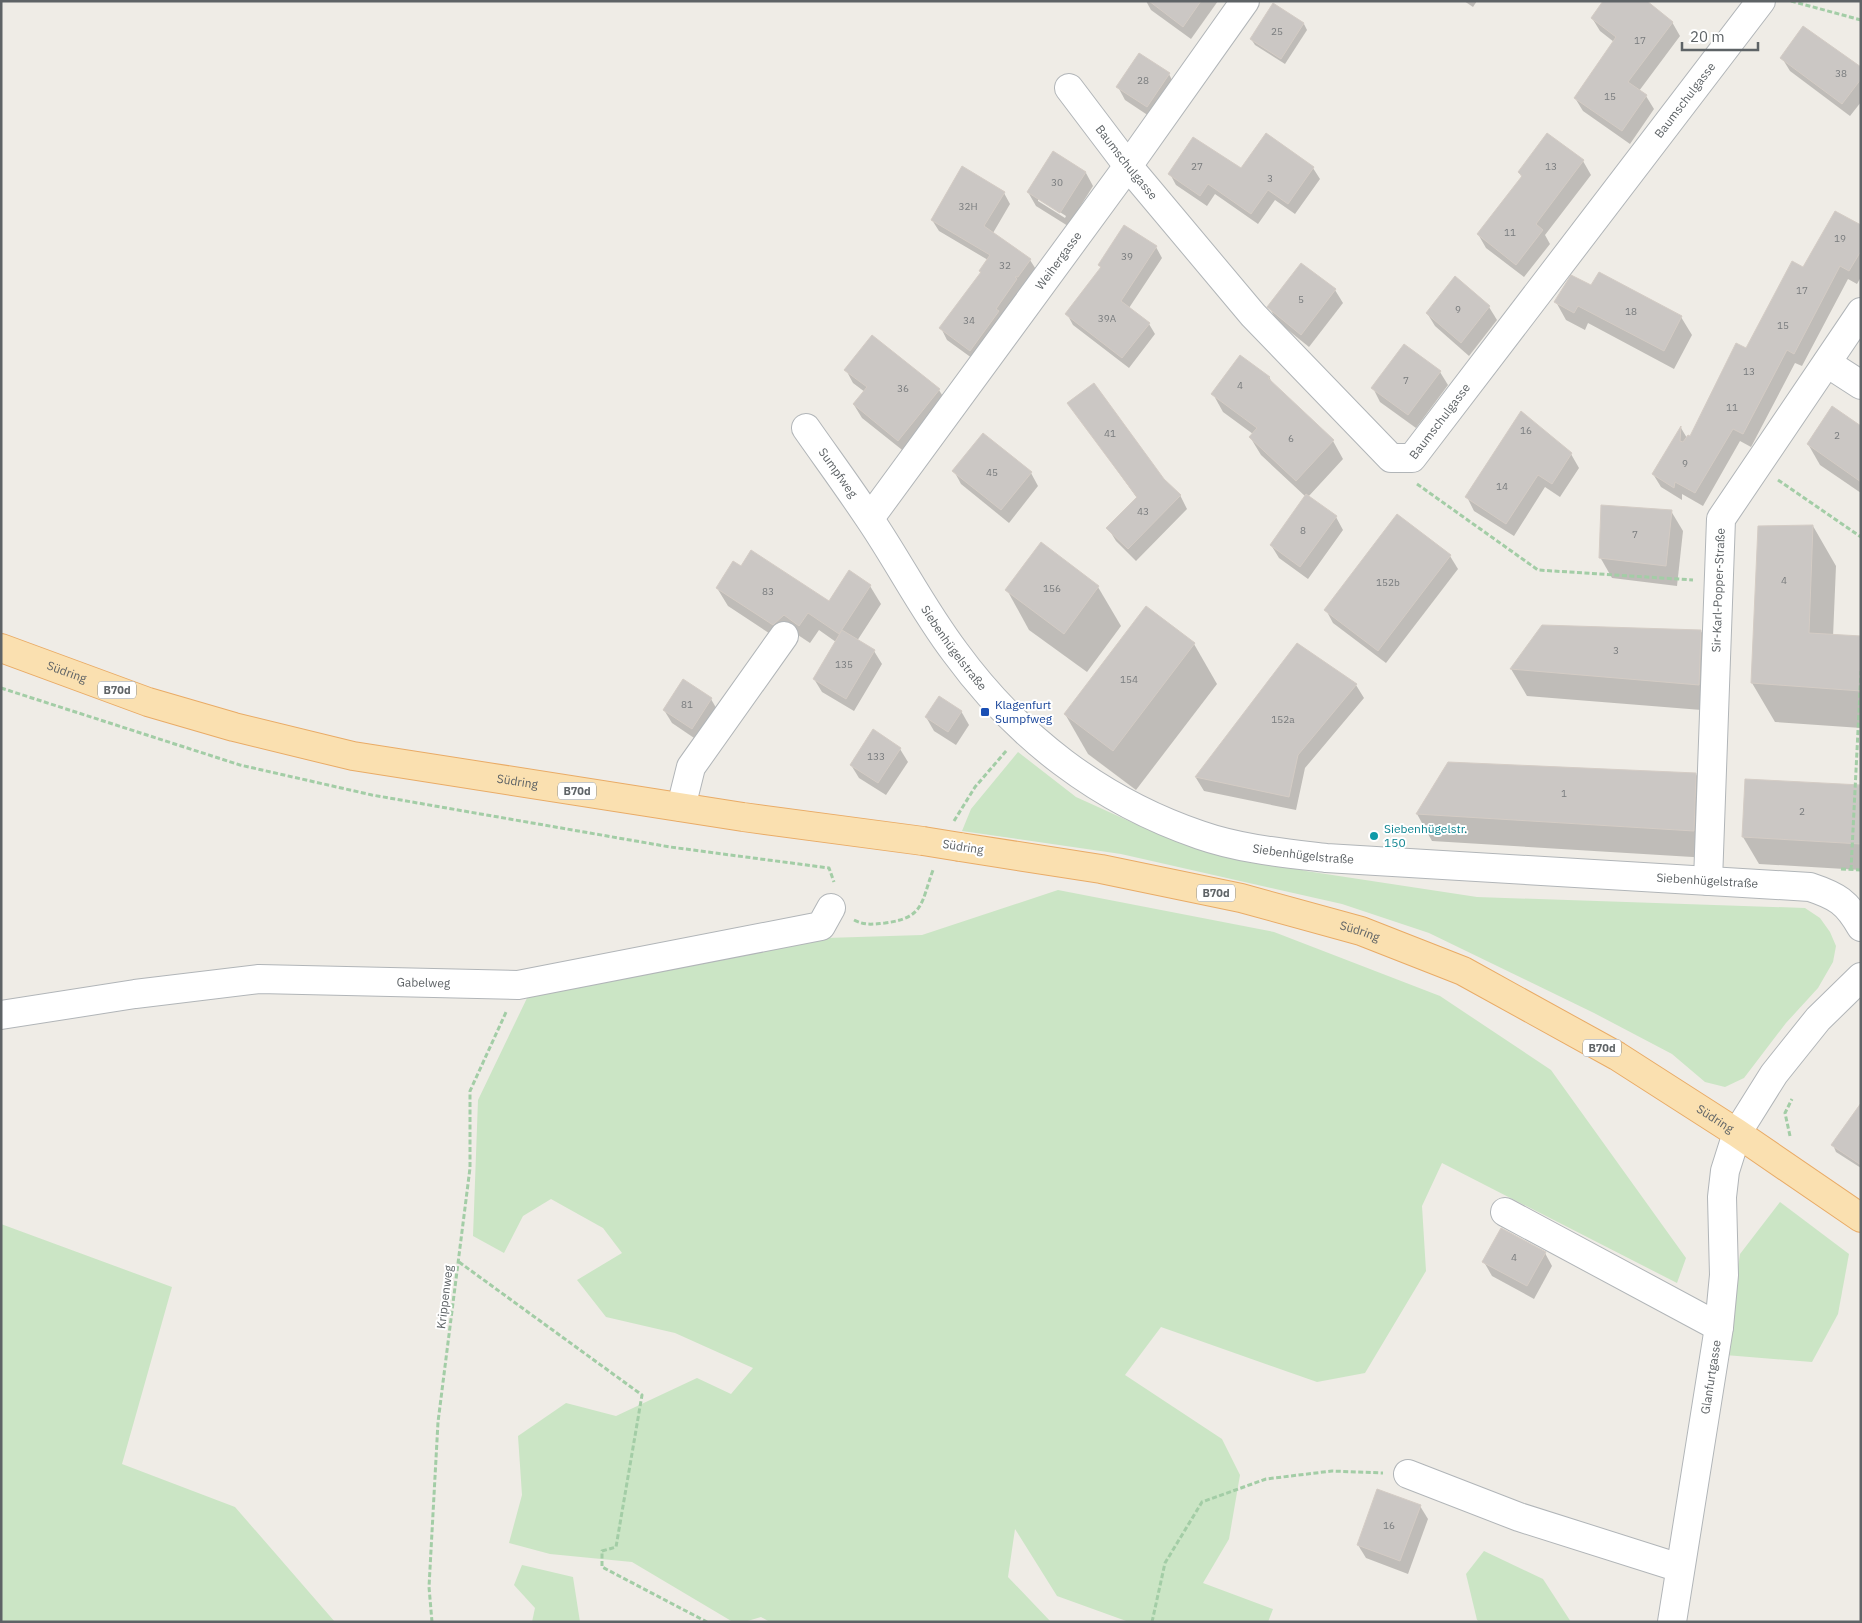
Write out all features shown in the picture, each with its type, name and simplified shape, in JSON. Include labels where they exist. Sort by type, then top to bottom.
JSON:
[{"type":"main road","name":"Südring","points":[[1,648],[148,702],[234,727],[344,754],[681,807],[923,841],[1100,869],[1241,898],[1361,930],[1463,971],[1616,1056],[1737,1133],[1861,1218]]},
{"type":"street","name":"Weihergasse","points":[[870,518],[1128,166],[1245,1]]},
{"type":"street","name":"Baumschulgasse","points":[[1069,88],[1128,166],[1253,315],[1391,458],[1412,458],[1761,1]]},
{"type":"street","name":"Sir-Karl-Popper-Straße","points":[[1708,881],[1721,519],[1861,312]]},
{"type":"street","points":[[1827,363],[1861,385]]},
{"type":"street","name":"Sumpfweg","points":[[806,428],[870,518]]},
{"type":"street","name":"Siebenhügelstraße","points":[[870,518],[954,652],[984,688],[1024,730],[1075,773],[1146,814],[1202,835],[1262,850],[1326,858],[1810,887],[1833,895],[1850,908],[1861,927]]},
{"type":"street","points":[[681,807],[691,766],[784,636]]},
{"type":"street","name":"Gabelweg","points":[[1,1015],[135,994],[259,978],[518,986],[822,926],[831,908]]},
{"type":"street","points":[[1737,1133],[1774,1074],[1818,1019],[1861,977]]},
{"type":"street","name":"Glanfurtgasse","points":[[1672,1622],[1718,1327],[1724,1275],[1722,1196],[1725,1171],[1737,1133]]},
{"type":"street","points":[[1505,1212],[1718,1327]]},
{"type":"street","points":[[1408,1474],[1519,1517],[1680,1568]]},
{"type":"path","points":[[1791,1],[1861,20]]},
{"type":"path","points":[[1412,458],[1409,478],[1538,570],[1718,582]]},
{"type":"path","points":[[1757,465],[1861,537]]},
{"type":"path","points":[[1851,870],[1861,671]]},
{"type":"path","points":[[1,688],[240,765],[372,795],[670,846],[829,868],[836,890],[831,908]]},
{"type":"path","name":"Krippenweg","points":[[432,1622],[429,1587],[438,1422],[470,1168],[470,1091],[518,986]]},
{"type":"path","points":[[1794,1096],[1785,1113],[1789,1135],[1796,1142]]},
{"type":"path","points":[[459,1262],[642,1395],[616,1547],[602,1551],[602,1566],[707,1622]]},
{"type":"path","points":[[1152,1622],[1165,1563],[1202,1502],[1266,1479],[1332,1471],[1408,1474]]},
{"type":"green space","points":[[1018,752],[1076,797],[1151,831],[1306,871],[1477,897],[1805,908],[1820,918],[1830,932],[1836,946],[1833,962],[1818,988],[1786,1023],[1744,1078],[1725,1087],[1705,1082],[1672,1054],[1594,1013],[1429,933],[1342,904],[1121,854],[962,831],[971,809]]},
{"type":"green space","points":[[1058,890],[1274,932],[1440,996],[1551,1070],[1686,1258],[1677,1283],[1442,1163],[1422,1206],[1426,1271],[1365,1373],[1317,1382],[1161,1327],[1125,1375],[1222,1439],[1240,1475],[1229,1539],[1203,1583],[1273,1609],[1268,1622],[1129,1622],[1057,1596],[1015,1529],[1008,1577],[1051,1622],[770,1622],[761,1617],[744,1622],[733,1622],[632,1562],[550,1554],[509,1543],[522,1495],[518,1436],[566,1403],[616,1416],[697,1378],[731,1394],[753,1368],[675,1333],[606,1317],[577,1280],[622,1253],[603,1228],[551,1199],[523,1216],[504,1253],[473,1236],[478,1100],[528,996],[826,938],[922,935]]},
{"type":"green space","points":[[1780,1202],[1849,1254],[1838,1314],[1812,1362],[1725,1355],[1740,1254]]},
{"type":"green space","points":[[1,1224],[172,1287],[122,1464],[235,1507],[335,1622],[1,1622]]},
{"type":"green space","points":[[1484,1551],[1543,1579],[1571,1622],[1480,1622],[1477,1620],[1466,1574]]},
{"type":"green space","points":[[522,1565],[573,1577],[580,1622],[532,1622],[535,1608],[514,1585]]},
{"type":"building","points":[[1149,1],[1201,1],[1183,27]]},
{"type":"building","points":[[1603,1],[1647,1],[1673,22],[1628,82],[1647,95],[1622,131],[1574,98],[1616,37],[1591,18]]},
{"type":"building","points":[[1273,3],[1304,23],[1281,59],[1250,39]]},
{"type":"building","points":[[1803,26],[1861,67],[1861,79],[1842,104],[1780,58]]},
{"type":"building","points":[[1139,53],[1170,73],[1147,107],[1116,87]]},
{"type":"building","points":[[1266,133],[1314,167],[1288,204],[1268,190],[1251,214],[1208,184],[1200,196],[1168,174],[1193,137],[1241,168]]},
{"type":"building","points":[[1547,133],[1584,160],[1536,224],[1543,230],[1516,265],[1477,234],[1522,176],[1518,172]]},
{"type":"building","points":[[1053,151],[1086,172],[1060,213],[1027,192]]},
{"type":"building","points":[[962,166],[1005,192],[984,226],[1031,259],[1018,277],[1015,277],[1017,279],[996,309],[999,311],[970,351],[939,328],[981,272],[979,271],[990,255],[931,220]]},
{"type":"building","points":[[1835,211],[1861,225],[1861,251],[1849,271],[1840,266],[1794,354],[1787,350],[1743,434],[1733,429],[1695,493],[1675,482],[1674,488],[1652,474],[1681,426],[1680,441],[1683,442],[1688,435],[1690,436],[1736,343],[1746,348],[1792,261],[1803,267]]},
{"type":"building","points":[[1124,225],[1157,246],[1121,301],[1150,323],[1122,358],[1065,314],[1101,267],[1098,265]]},
{"type":"building","points":[[1301,263],[1336,289],[1301,335],[1267,307]]},
{"type":"building","points":[[1599,272],[1682,316],[1664,351],[1578,306],[1574,313],[1554,302],[1571,275],[1591,285]]},
{"type":"building","points":[[1455,276],[1490,306],[1461,343],[1426,313]]},
{"type":"building","points":[[872,335],[940,389],[898,441],[853,404],[867,387],[844,370]]},
{"type":"building","points":[[1404,344],[1441,371],[1408,415],[1371,388]]},
{"type":"building","points":[[1240,355],[1270,377],[1268,378],[1334,440],[1296,481],[1249,437],[1257,428],[1211,394]]},
{"type":"building","points":[[1094,383],[1164,479],[1181,495],[1128,549],[1106,528],[1137,497],[1067,403]]},
{"type":"building","points":[[1832,406],[1861,426],[1861,482],[1807,444]]},
{"type":"building","points":[[1521,411],[1572,453],[1552,484],[1538,475],[1506,524],[1465,497]]},
{"type":"building","points":[[983,433],[1032,472],[1001,510],[952,471]]},
{"type":"building","points":[[1306,494],[1337,516],[1300,567],[1270,545]]},
{"type":"building","points":[[1601,505],[1672,510],[1666,566],[1599,558]]},
{"type":"building","points":[[1397,514],[1451,555],[1378,651],[1324,610]]},
{"type":"building","points":[[1813,525],[1809,633],[1861,636],[1861,691],[1751,683],[1758,526]]},
{"type":"building","points":[[1041,542],[1099,586],[1064,634],[1005,590]]},
{"type":"building","points":[[751,550],[829,601],[849,570],[871,585],[839,634],[808,613],[799,626],[784,615],[773,625],[716,588],[733,561],[741,566]]},
{"type":"building","points":[[1146,606],[1195,643],[1113,751],[1064,714]]},
{"type":"building","points":[[1542,625],[1701,630],[1699,685],[1510,669]]},
{"type":"building","points":[[842,630],[875,650],[846,699],[813,679]]},
{"type":"building","points":[[1297,643],[1357,684],[1298,755],[1289,797],[1195,777]]},
{"type":"building","points":[[683,679],[712,698],[692,729],[663,710]]},
{"type":"building","points":[[939,696],[962,711],[948,732],[925,717]]},
{"type":"building","points":[[873,729],[901,748],[878,783],[850,765]]},
{"type":"building","points":[[1448,762],[1696,773],[1694,831],[1416,814]]},
{"type":"building","points":[[1745,779],[1861,785],[1861,844],[1742,837]]},
{"type":"building","points":[[1861,1103],[1861,1165],[1831,1145]]},
{"type":"building","points":[[1501,1228],[1546,1252],[1527,1286],[1482,1262]]},
{"type":"building","points":[[1377,1489],[1421,1505],[1400,1561],[1357,1545]]},
{"type":"place","name":"Klagenfurt Sumpfweg","points":[[985,712]]},
{"type":"place","name":"Siebenhügelstr. 150","points":[[1374,836]]}]
